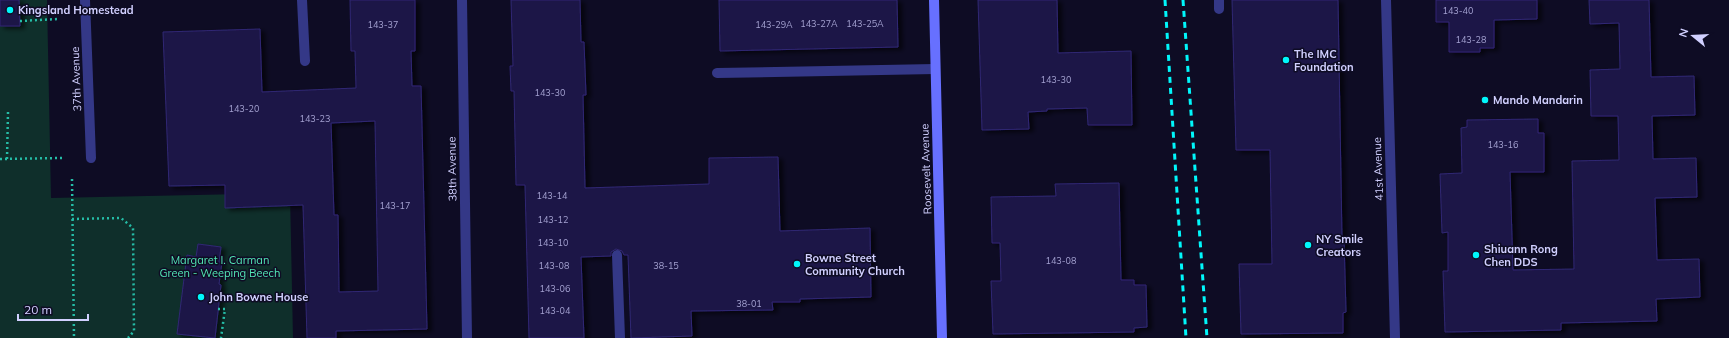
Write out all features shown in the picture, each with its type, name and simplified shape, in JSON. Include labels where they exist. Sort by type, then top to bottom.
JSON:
[{"type":"street","name":"37th Avenue","points":[[85,0],[91,158]]},
{"type":"street","points":[[302,0],[305,61]]},
{"type":"street","name":"38th Avenue","points":[[462,0],[467,338]]},
{"type":"street","name":"Roosevelt Avenue","points":[[934,0],[942,338]]},
{"type":"street","name":"41st Avenue","points":[[1386,0],[1395,338]]},
{"type":"street","points":[[717,73],[936,69]]},
{"type":"street","points":[[617,256],[620,338]]},
{"type":"path","points":[[20,20],[58,19]]},
{"type":"path","points":[[7,159],[8,112]]},
{"type":"path","points":[[0,159],[62,158]]},
{"type":"path","points":[[72,179],[74,338]]},
{"type":"path","points":[[72,219],[121,218],[132,228],[134,331],[128,338]]},
{"type":"path","points":[[218,309],[225,309],[221,338]]},
{"type":"green space","name":"Margaret I. Carman Green - Weeping Beech","points":[[0,0],[47,0],[51,198],[290,193],[293,338],[0,338]]},
{"type":"building","name":"Kingsland Homestead","points":[[0,0],[19,0],[20,26],[0,26]]},
{"type":"building","points":[[350,0],[415,0],[415,51],[411,51],[412,86],[421,86],[427,329],[336,331],[336,338],[307,338],[303,205],[225,208],[225,185],[169,186],[163,32],[260,29],[262,92],[356,88],[355,51],[351,51]],"holes":[[[375,121],[378,291],[339,292],[338,215],[334,215],[331,123]]]},
{"type":"building","points":[[511,0],[580,0],[581,42],[584,42],[586,95],[583,95],[585,188],[709,184],[709,158],[778,157],[780,231],[870,228],[871,297],[800,299],[800,302],[772,302],[773,310],[691,311],[692,336],[631,338],[628,255],[624,255],[622,251],[616,249],[611,252],[611,256],[581,257],[584,338],[529,338],[525,185],[516,185],[514,91],[511,91],[510,66],[513,66]]},
{"type":"building","points":[[719,0],[897,0],[898,47],[720,51]]},
{"type":"building","points":[[978,0],[1057,0],[1058,53],[1131,51],[1132,125],[1088,125],[1087,108],[1047,109],[1047,111],[1028,112],[1029,129],[982,130]]},
{"type":"building","points":[[1232,0],[1338,0],[1342,239],[1344,239],[1346,312],[1343,313],[1343,333],[1241,334],[1239,264],[1272,264],[1270,150],[1236,150]]},
{"type":"building","points":[[1436,0],[1537,0],[1537,19],[1494,20],[1494,48],[1480,48],[1480,52],[1449,52],[1449,22],[1436,22]]},
{"type":"building","points":[[1589,0],[1649,0],[1651,77],[1694,76],[1695,115],[1652,116],[1653,159],[1696,158],[1697,197],[1655,198],[1657,260],[1699,259],[1700,297],[1656,299],[1657,321],[1561,323],[1561,330],[1445,332],[1443,271],[1448,271],[1448,232],[1442,233],[1440,174],[1462,173],[1461,128],[1467,127],[1467,120],[1538,119],[1538,133],[1544,133],[1544,172],[1510,172],[1513,270],[1574,269],[1572,161],[1619,160],[1618,116],[1591,116],[1590,70],[1620,69],[1619,23],[1590,24]]},
{"type":"building","points":[[1119,183],[1121,280],[1134,280],[1134,285],[1146,285],[1147,327],[1134,328],[1134,332],[993,334],[991,281],[1001,281],[1000,243],[992,243],[991,197],[1056,196],[1055,184]]},
{"type":"building","name":"John Bowne House","points":[[198,244],[221,247],[219,262],[222,262],[219,284],[221,285],[215,338],[177,334],[187,255],[196,257]]},
{"type":"railway","points":[[1165,0],[1186,338]]},
{"type":"railway","points":[[1183,0],[1207,338]]},
{"type":"place","name":"Kingsland Homestead","points":[[10,10]]},
{"type":"place","name":"The IMC Foundation","points":[[1286,60]]},
{"type":"place","name":"Mando Mandarin","points":[[1485,100]]},
{"type":"place","name":"NY Smile Creators","points":[[1308,245]]},
{"type":"place","name":"Shiuann Rong Chen DDS","points":[[1476,255]]},
{"type":"place","name":"Bowne Street Community Church","points":[[797,264]]},
{"type":"place","name":"John Bowne House","points":[[201,297]]}]
